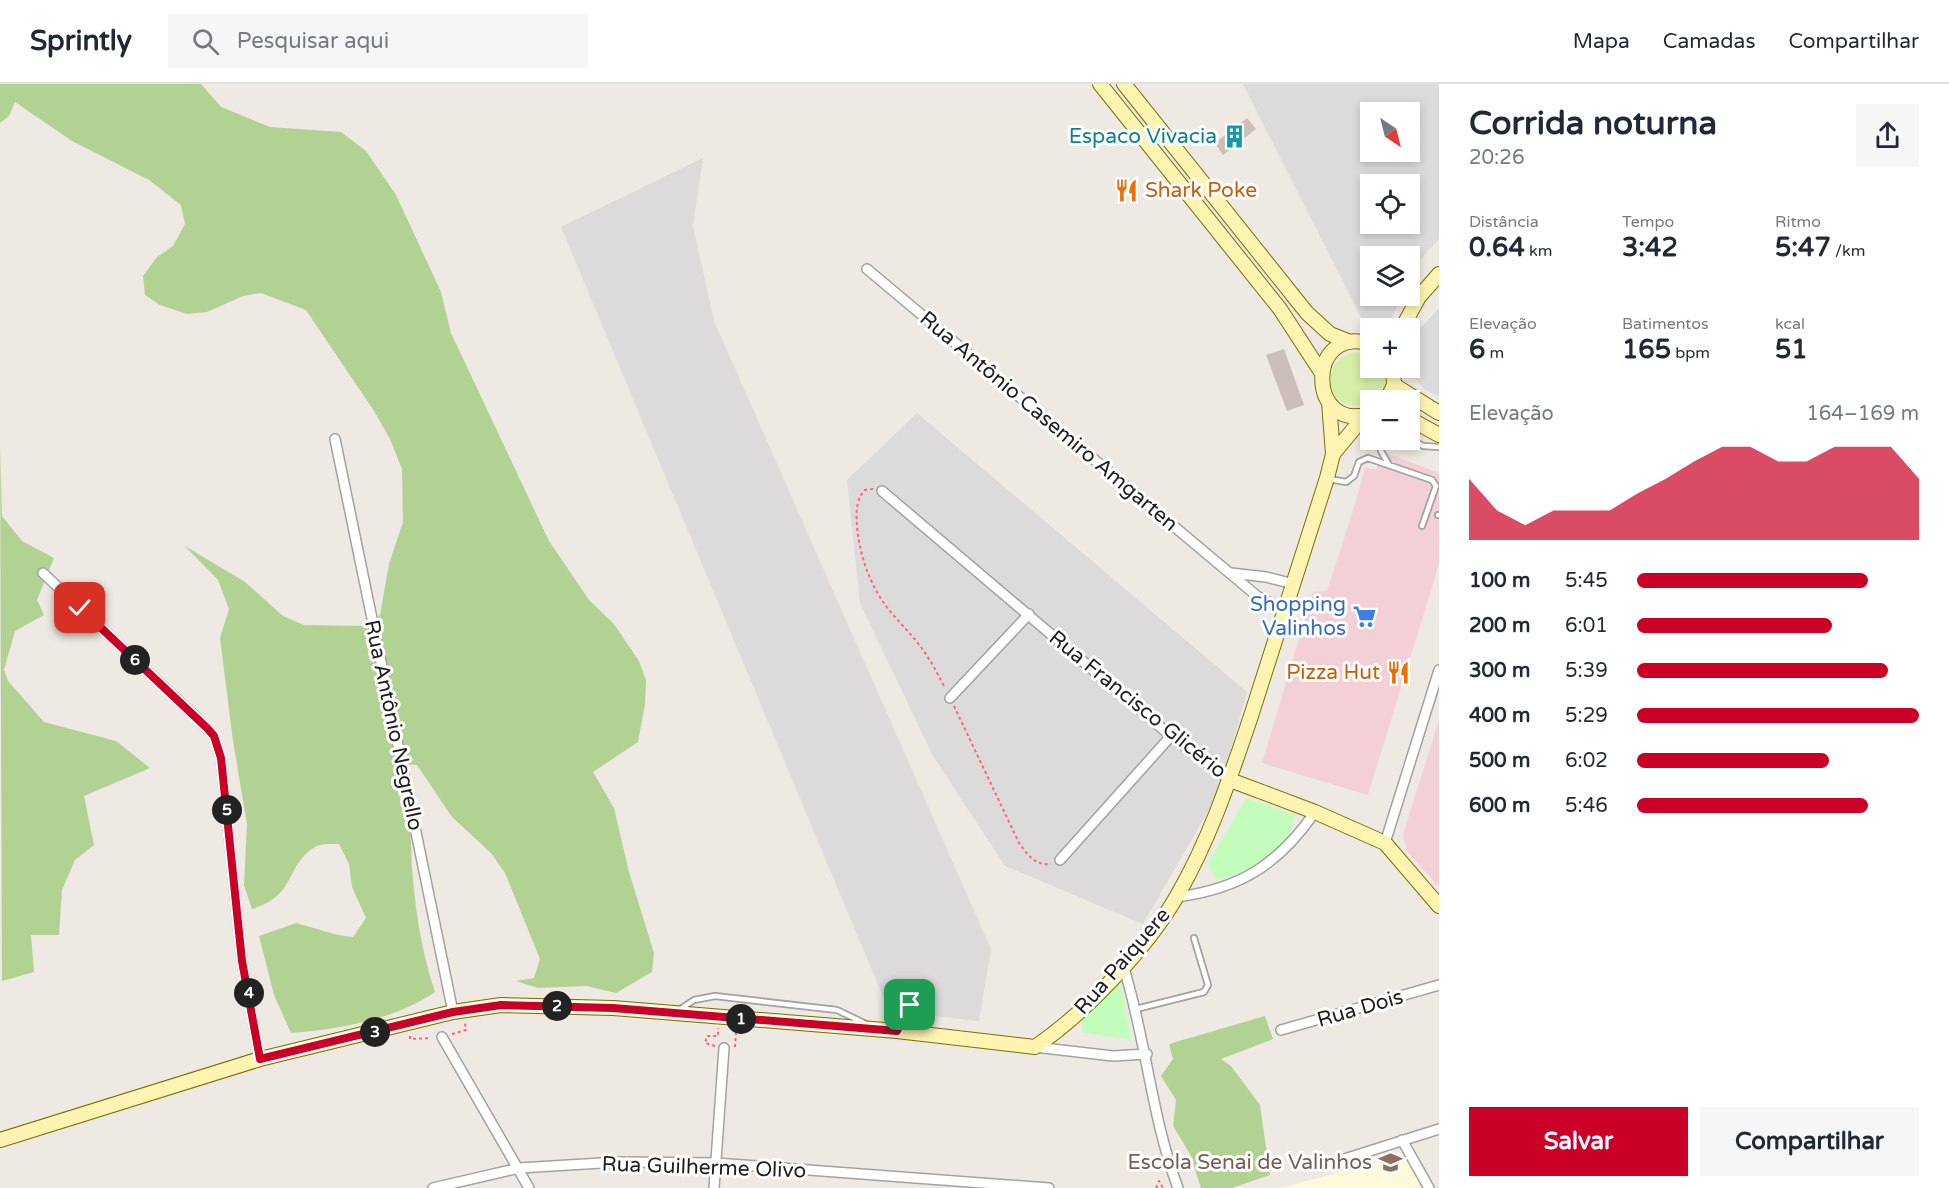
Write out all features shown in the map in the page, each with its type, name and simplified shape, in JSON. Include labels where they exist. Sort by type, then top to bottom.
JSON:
[{"type":"street","name":"Rua Paiquere","points":[[1035,1047],[1066,1024],[1123,965],[1177,897],[1230,780],[1286,611],[1333,454],[1329,402],[1323,393],[1321,372],[1280,309],[1100,84]]},
{"type":"street","points":[[1124,84],[1307,313],[1330,334],[1350,342],[1360,342]]},
{"type":"street","name":"Rua Antônio Casemiro Amgarten","points":[[867,269],[1257,596],[1286,611]]},
{"type":"street","points":[[1407,318],[1419,297],[1439,274]]},
{"type":"street","points":[[1321,372],[1331,353],[1350,342]]},
{"type":"street","points":[[1392,390],[1394,378]]},
{"type":"street","points":[[1394,385],[1439,413]]},
{"type":"street","points":[[1329,402],[1346,414],[1360,413]]},
{"type":"street","name":"Rua Paiquere","points":[[1333,454],[1360,422]]},
{"type":"street","points":[[1420,425],[1439,435]]},
{"type":"street","name":"Rua Antônio Negrello","points":[[335,439],[456,1011]]},
{"type":"street","name":"Rua Francisco Glicério","points":[[882,491],[1171,736],[1230,780],[1315,812],[1384,843],[1439,906]]},
{"type":"street","points":[[43,573],[198,719],[217,742],[221,758],[242,961],[260,1059]]},
{"type":"street","points":[[1231,573],[1266,577],[1294,584]]},
{"type":"street","points":[[950,698],[1029,614]]},
{"type":"street","points":[[1384,843],[1439,670]]},
{"type":"street","points":[[1060,860],[1171,736]]},
{"type":"street","points":[[1177,897],[1210,891],[1257,872],[1298,836],[1315,812]]},
{"type":"street","points":[[1123,965],[1137,1009],[1166,1156],[1178,1188]]},
{"type":"street","name":"Rua Dois","points":[[1281,1030],[1439,985]]},
{"type":"street","points":[[0,1140],[260,1059],[456,1011],[501,1005],[613,1008],[897,1031],[1113,1056],[1147,1054]]},
{"type":"street","points":[[442,1037],[529,1188]]},
{"type":"street","points":[[714,1188],[724,1048]]},
{"type":"street","points":[[1338,1161],[1439,1129]]},
{"type":"street","points":[[1402,1140],[1429,1188]]},
{"type":"street","name":"Rua Guilherme Olivo","points":[[433,1188],[519,1168],[618,1162],[716,1163],[1049,1188]]},
{"type":"lane","points":[[1420,444],[1439,447]]},
{"type":"lane","points":[[1381,450],[1389,465]]},
{"type":"lane","points":[[1327,478],[1346,482],[1354,476],[1359,462],[1365,458],[1435,482],[1422,526]]},
{"type":"lane","points":[[1137,1009],[1204,992],[1208,985],[1194,938]]},
{"type":"lane","points":[[897,1031],[913,1000],[922,990],[926,1010],[921,1034]]},
{"type":"lane","points":[[676,1013],[694,1000],[715,996],[837,1010],[874,1029]]},
{"type":"path","points":[[882,491],[865,490],[860,495],[856,513],[858,538],[873,585],[886,605],[926,654],[950,698],[1019,843],[1031,859],[1039,864],[1047,865],[1060,860]]},
{"type":"path","points":[[417,1022],[418,1030],[411,1032],[410,1039],[442,1037],[465,1030],[465,1023],[459,1023],[456,1011]]},
{"type":"path","points":[[716,1017],[718,1036],[708,1036],[705,1044],[724,1048],[735,1047],[737,1039],[734,1038],[742,1019]]},
{"type":"path","points":[[1156,1188],[1159,1181],[1164,1188]]},
{"type":"shaded area","points":[[1243,84],[1439,84],[1439,239],[1420,260],[1420,246],[1360,246],[1360,306],[1398,306],[1391,318],[1361,318]]},
{"type":"shaded area","points":[[703,158],[693,226],[714,321],[991,949],[979,1021],[889,1011],[561,227]]},
{"type":"shaded area","points":[[1439,308],[1439,397],[1424,389],[1415,378],[1420,378],[1420,329]]},
{"type":"shaded area","points":[[917,413],[1247,692],[1218,794],[1143,924],[1005,866],[933,756],[860,603],[847,480]]},
{"type":"shaded area","name":"Shopping Valinhos","points":[[1384,452],[1439,473],[1439,564],[1368,795],[1262,763],[1313,592],[1327,591],[1365,467],[1376,470]]},
{"type":"shaded area","points":[[1439,720],[1439,887],[1407,851],[1403,835]]},
{"type":"shaded area","name":"Escola Senai de Valinhos","points":[[1402,1151],[1422,1188],[1280,1188],[1340,1172]]},
{"type":"green space","points":[[0,84],[201,84],[221,107],[270,127],[341,132],[366,151],[396,195],[441,292],[451,333],[549,541],[589,600],[614,624],[639,661],[646,680],[645,704],[638,742],[593,772],[614,808],[629,872],[654,953],[652,972],[616,993],[586,986],[538,988],[516,981],[534,978],[540,959],[505,873],[491,853],[452,817],[417,765],[396,764],[397,788],[410,832],[413,884],[420,931],[435,992],[402,1010],[366,1022],[291,1033],[274,995],[259,936],[296,923],[353,937],[366,918],[352,887],[349,864],[339,844],[323,844],[315,847],[305,855],[277,896],[252,909],[244,885],[247,824],[233,741],[220,638],[229,609],[218,580],[185,546],[245,582],[283,616],[304,625],[364,626],[380,615],[389,564],[403,522],[402,469],[390,439],[374,411],[306,310],[261,293],[243,296],[207,312],[187,314],[160,305],[145,295],[143,276],[157,257],[173,246],[185,224],[181,205],[149,180],[72,141],[15,102],[9,116],[0,123]]},
{"type":"green space","points":[[1355,352],[1360,353],[1360,378],[1384,378],[1383,390],[1360,390],[1360,406],[1347,404],[1337,398],[1331,387],[1335,364],[1344,356]]},
{"type":"green space","points":[[0,446],[2,516],[22,541],[54,558],[37,600],[44,615],[15,631],[4,670],[8,681],[44,722],[116,741],[150,768],[84,796],[94,845],[75,860],[62,890],[59,935],[31,935],[34,972],[2,981]]},
{"type":"green space","points":[[1246,798],[1295,815],[1291,830],[1274,853],[1246,870],[1217,880],[1207,865]]},
{"type":"green space","points":[[1121,984],[1131,1040],[1083,1033],[1081,1019]]},
{"type":"green space","points":[[1265,1016],[1273,1039],[1221,1059],[1231,1066],[1260,1105],[1270,1175],[1232,1188],[1201,1188],[1190,1154],[1173,1126],[1176,1100],[1161,1076],[1173,1059],[1169,1044]]},
{"type":"building","name":"Espaco Vivacia","points":[[1247,118],[1256,129],[1223,155],[1215,143]]},
{"type":"building","points":[[1284,349],[1304,405],[1287,411],[1266,355]]},
{"type":"place","name":"Espaco Vivacia","points":[[1235,136]]},
{"type":"place","name":"Shark Poke","points":[[1127,190]]},
{"type":"place","name":"Shopping Valinhos","points":[[1364,616]]},
{"type":"place","name":"Pizza Hut","points":[[1398,672]]},
{"type":"place","name":"Escola Senai de Valinhos","points":[[1390,1162]]},
{"type":"route","points":[[80,608],[198,719],[217,742],[221,758],[242,961],[260,1059],[453,1012],[501,1005],[613,1008],[897,1031],[910,1005]]}]
